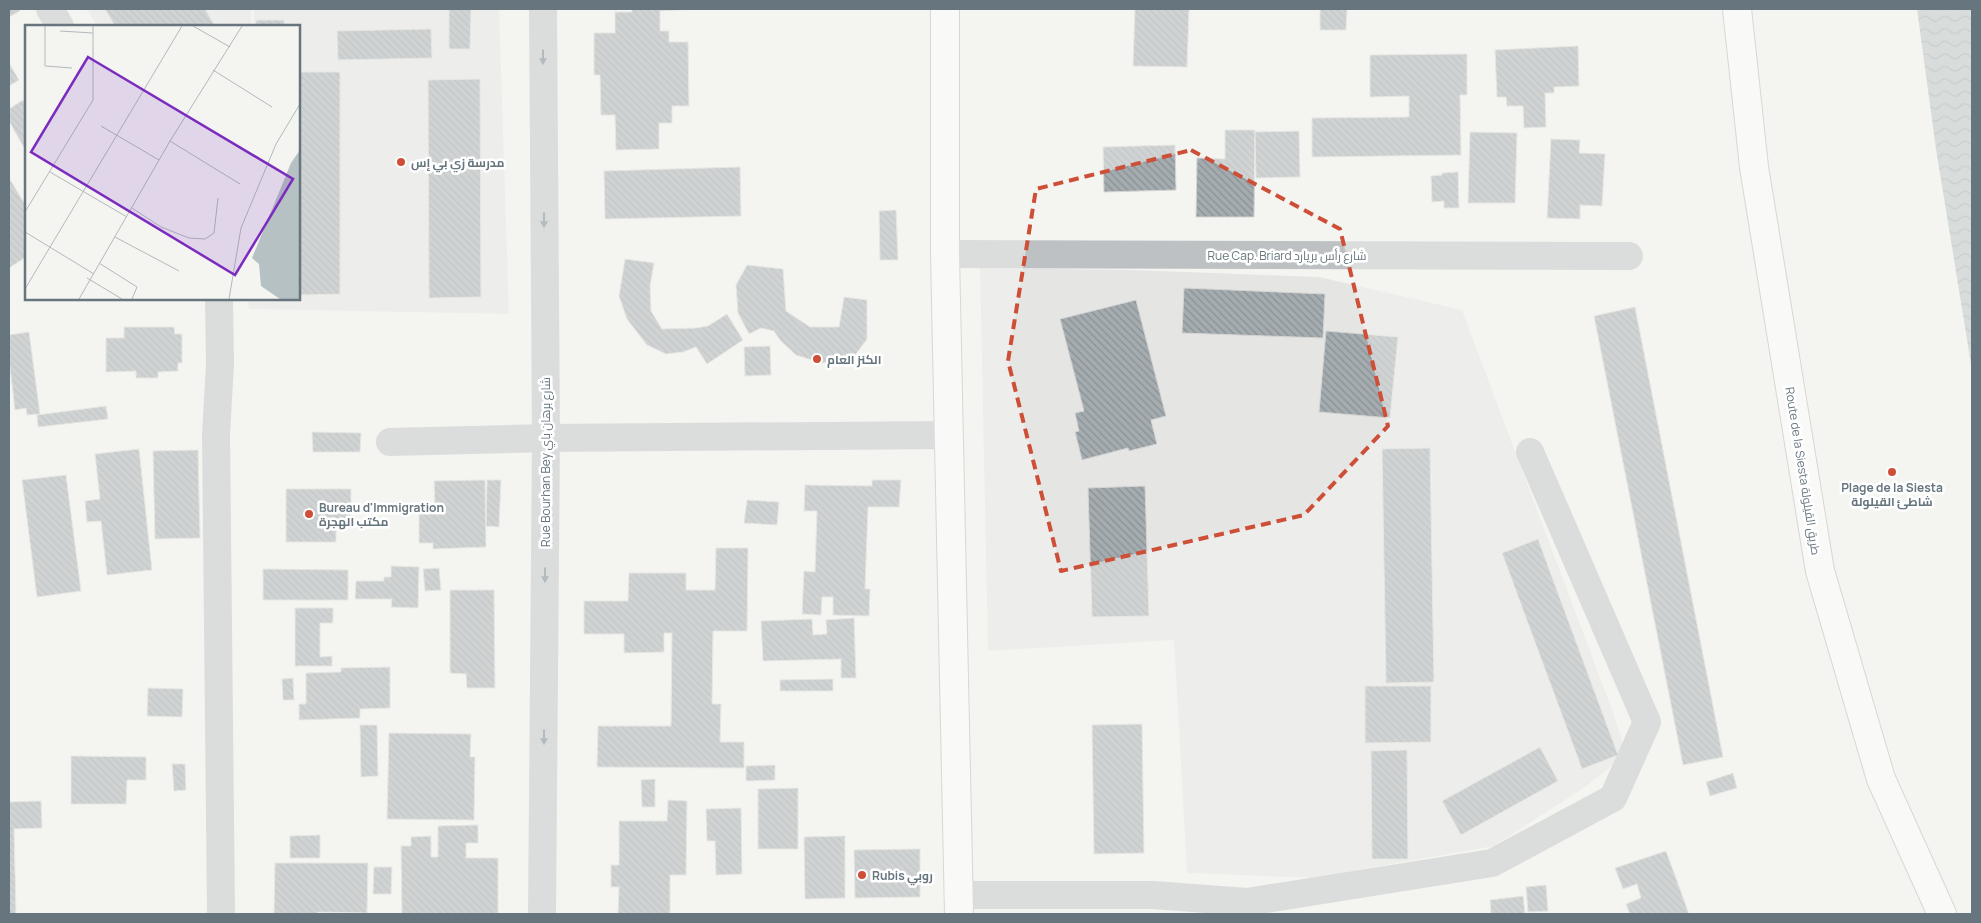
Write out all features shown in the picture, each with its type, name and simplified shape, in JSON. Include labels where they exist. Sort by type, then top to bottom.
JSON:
[{"type":"main road","points":[[945,9],[945,254],[959,905]]},
{"type":"main road","name":"Route de la Siesta طريق القيلولة","points":[[1737,9],[1757,186],[1820,570],[1881,779],[1942,914]]},
{"type":"street","points":[[50,9],[59,25]]},
{"type":"street","name":"Rue Bourhan Bey شارع برهان باي","points":[[542,914],[546,438],[543,9]]},
{"type":"street","name":"Rue Cap. Briard شارع رأس بريارد","points":[[945,254],[1629,256]]},
{"type":"street","points":[[218,300],[220,364],[216,434],[221,914]]},
{"type":"street","points":[[390,442],[546,438],[948,435]]},
{"type":"street","points":[[959,905],[1153,895],[1247,902],[1492,863],[1612,798],[1647,722],[1530,452]]},
{"type":"highlighted area","points":[[1191,150],[1340,229],[1388,426],[1304,515],[1061,571],[1008,361],[1036,189]]},
{"type":"shaded area","points":[[87,9],[251,9],[251,25],[96,25]]},
{"type":"shaded area","name":"مدرسة زي بي إس","points":[[254,9],[499,9],[509,314],[249,309],[248,300],[300,300],[300,25],[254,25]]},
{"type":"shaded area","points":[[980,268],[1131,270],[1319,277],[1462,310],[1614,715],[1626,755],[1585,787],[1494,846],[1313,878],[1187,873],[1174,640],[988,651]]},
{"type":"water","points":[[1917,9],[1972,9],[1972,370],[1936,149]]},
{"type":"building","points":[[9,9],[18,9],[20,11],[9,17]]},
{"type":"building","points":[[105,9],[205,9],[214,25],[114,25]]},
{"type":"building","points":[[449,9],[471,9],[470,49],[449,49]]},
{"type":"building","points":[[632,9],[693,9],[660,11],[660,31],[669,31],[669,42],[688,42],[689,106],[672,106],[672,123],[659,123],[659,149],[616,150],[615,115],[601,115],[600,75],[594,75],[594,33],[615,33],[615,12],[632,12]]},
{"type":"building","points":[[1135,9],[1189,9],[1187,67],[1133,66]]},
{"type":"building","points":[[1320,9],[1347,9],[1346,30],[1320,30]]},
{"type":"building","points":[[256,20],[284,20],[284,25],[256,25]]},
{"type":"building","points":[[431,29],[432,58],[338,60],[337,31]]},
{"type":"building","points":[[1578,46],[1579,86],[1554,87],[1554,93],[1545,93],[1546,127],[1524,128],[1523,106],[1507,106],[1506,97],[1497,97],[1495,50]]},
{"type":"building","points":[[1467,54],[1467,95],[1460,95],[1461,155],[1312,157],[1312,118],[1409,117],[1409,96],[1370,97],[1370,55]]},
{"type":"building","points":[[9,63],[19,80],[9,86]]},
{"type":"building","points":[[300,72],[340,72],[340,294],[300,295]]},
{"type":"building","points":[[480,79],[481,297],[429,298],[428,80]]},
{"type":"building","points":[[23,100],[25,104],[25,149],[9,121],[9,109]]},
{"type":"building","points":[[1225,130],[1255,130],[1254,217],[1196,217],[1197,158],[1225,159]]},
{"type":"building","points":[[1299,131],[1300,177],[1256,178],[1255,132]]},
{"type":"building","points":[[1470,132],[1517,133],[1515,203],[1468,203]]},
{"type":"building","points":[[1551,139],[1580,140],[1579,153],[1605,154],[1602,206],[1580,205],[1580,219],[1547,218]]},
{"type":"building","points":[[1175,145],[1176,190],[1104,192],[1103,147]]},
{"type":"building","points":[[740,167],[741,216],[605,219],[604,171]]},
{"type":"building","points":[[1458,172],[1459,208],[1444,208],[1444,201],[1432,202],[1431,176]]},
{"type":"building","points":[[9,178],[25,204],[25,258],[9,268]]},
{"type":"building","points":[[896,210],[898,260],[880,260],[879,211]]},
{"type":"building","points":[[625,259],[654,263],[650,286],[651,311],[662,329],[708,326],[727,314],[743,340],[707,364],[696,347],[683,352],[666,354],[647,345],[627,319],[619,296]]},
{"type":"building","points":[[747,265],[783,269],[786,311],[810,327],[839,327],[844,297],[867,300],[867,339],[853,358],[822,363],[796,355],[780,340],[774,331],[761,328],[749,334],[738,313],[736,285]]},
{"type":"building","points":[[1184,288],[1325,294],[1323,338],[1182,333]]},
{"type":"building","points":[[1136,300],[1166,416],[1151,420],[1157,444],[1129,451],[1128,448],[1082,460],[1075,432],[1079,431],[1075,413],[1084,411],[1060,319]]},
{"type":"building","points":[[1635,307],[1723,757],[1683,765],[1594,316]]},
{"type":"building","points":[[124,327],[174,327],[175,334],[182,334],[182,363],[178,363],[178,371],[158,372],[158,378],[136,378],[136,371],[106,372],[106,338],[124,338]]},
{"type":"building","points":[[1326,331],[1398,337],[1390,418],[1319,412]]},
{"type":"building","points":[[29,332],[40,414],[27,415],[26,408],[15,410],[9,359],[9,335]]},
{"type":"building","points":[[770,346],[771,375],[745,376],[744,347]]},
{"type":"building","points":[[106,406],[108,419],[38,427],[37,415]]},
{"type":"building","points":[[312,432],[361,433],[360,452],[313,452]]},
{"type":"building","points":[[1430,448],[1434,682],[1386,683],[1382,449]]},
{"type":"building","points":[[139,449],[152,570],[107,575],[101,521],[87,522],[85,501],[100,499],[95,454]]},
{"type":"building","points":[[198,450],[200,538],[155,539],[153,451]]},
{"type":"building","points":[[66,475],[81,591],[37,597],[22,480]]},
{"type":"building","points":[[485,480],[486,547],[433,549],[433,543],[419,543],[419,506],[435,506],[434,481]]},
{"type":"building","points":[[487,480],[501,480],[499,527],[486,526]]},
{"type":"building","points":[[872,480],[901,480],[899,507],[868,507],[865,589],[870,589],[869,616],[833,615],[833,597],[822,597],[821,615],[802,614],[804,571],[815,572],[817,511],[804,511],[805,485],[872,486]]},
{"type":"building","points":[[1145,486],[1149,616],[1092,617],[1088,488]]},
{"type":"building","points":[[286,489],[351,489],[351,524],[336,524],[336,542],[286,542]]},
{"type":"building","points":[[747,500],[779,502],[777,525],[744,523]]},
{"type":"building","points":[[1538,539],[1618,755],[1582,769],[1502,553]]},
{"type":"building","points":[[716,548],[748,548],[747,631],[713,631],[712,704],[721,704],[720,742],[744,742],[744,768],[597,767],[598,726],[671,726],[672,633],[664,633],[664,652],[624,653],[624,634],[584,634],[584,601],[628,601],[629,573],[686,573],[686,590],[715,590]]},
{"type":"building","points":[[391,566],[419,567],[418,608],[391,607],[392,599],[355,599],[356,581],[384,581],[384,577],[391,577]]},
{"type":"building","points":[[439,568],[441,590],[425,591],[423,569]]},
{"type":"building","points":[[263,569],[348,570],[348,600],[263,600]]},
{"type":"building","points":[[450,590],[494,590],[495,688],[467,688],[466,674],[450,673]]},
{"type":"building","points":[[295,608],[333,608],[333,623],[320,623],[320,657],[332,656],[332,666],[295,666]]},
{"type":"building","points":[[854,618],[856,678],[841,678],[841,659],[763,661],[761,621],[812,619],[813,635],[827,634],[826,620]]},
{"type":"building","points":[[390,667],[390,708],[360,709],[360,718],[299,720],[299,704],[306,704],[306,673],[341,672],[341,668]]},
{"type":"building","points":[[293,678],[294,700],[283,700],[282,679]]},
{"type":"building","points":[[833,679],[833,691],[780,691],[780,680]]},
{"type":"building","points":[[1365,686],[1431,686],[1431,742],[1365,743]]},
{"type":"building","points":[[148,688],[183,689],[182,717],[147,716]]},
{"type":"building","points":[[1142,724],[1144,853],[1094,854],[1092,725]]},
{"type":"building","points":[[360,725],[377,725],[378,776],[361,777]]},
{"type":"building","points":[[389,733],[471,734],[470,757],[475,757],[474,820],[387,819]]},
{"type":"building","points":[[1540,747],[1558,781],[1461,835],[1442,801]]},
{"type":"building","points":[[1407,750],[1408,859],[1372,859],[1371,751]]},
{"type":"building","points":[[71,756],[146,757],[146,780],[127,780],[126,804],[71,804]]},
{"type":"building","points":[[172,764],[185,764],[186,790],[174,791]]},
{"type":"building","points":[[775,765],[775,780],[746,781],[746,766]]},
{"type":"building","points":[[1733,773],[1737,788],[1710,796],[1706,782]]},
{"type":"building","points":[[655,779],[655,807],[642,807],[641,780]]},
{"type":"building","points":[[798,788],[798,849],[758,849],[758,789]]},
{"type":"building","points":[[668,800],[687,801],[686,875],[670,875],[670,914],[618,914],[619,887],[611,887],[611,865],[619,865],[619,821],[667,821]]},
{"type":"building","points":[[41,801],[42,828],[14,829],[16,914],[9,914],[9,802]]},
{"type":"building","points":[[741,808],[742,874],[716,875],[715,841],[707,841],[706,809]]},
{"type":"building","points":[[478,825],[478,843],[466,843],[466,858],[498,858],[498,914],[402,914],[401,846],[411,846],[411,837],[431,836],[431,857],[438,857],[438,826]]},
{"type":"building","points":[[320,835],[320,858],[290,858],[290,836]]},
{"type":"building","points":[[845,836],[845,898],[805,899],[804,837]]},
{"type":"building","points":[[920,849],[920,897],[855,898],[854,850]]},
{"type":"building","points":[[1666,851],[1689,914],[1630,914],[1626,904],[1641,898],[1637,884],[1623,889],[1615,868]]},
{"type":"building","points":[[275,863],[368,863],[367,913],[318,912],[318,914],[274,914]]},
{"type":"building","points":[[374,867],[392,867],[391,894],[373,894]]},
{"type":"building","points":[[1546,885],[1548,911],[1528,912],[1526,887]]},
{"type":"building","points":[[1523,896],[1525,914],[1491,914],[1490,900]]},
{"type":"place","name":"مدرسة زي بي إس","points":[[401,162]]},
{"type":"place","name":"الكنز العام","points":[[817,359]]},
{"type":"place","name":"Plage de la Siesta شاطئ القيلولة","points":[[1892,472]]},
{"type":"place","name":"Bureau d'Immigration مكتب الهجرة","points":[[309,514]]},
{"type":"place","name":"Rubis روبي","points":[[862,875]]}]
